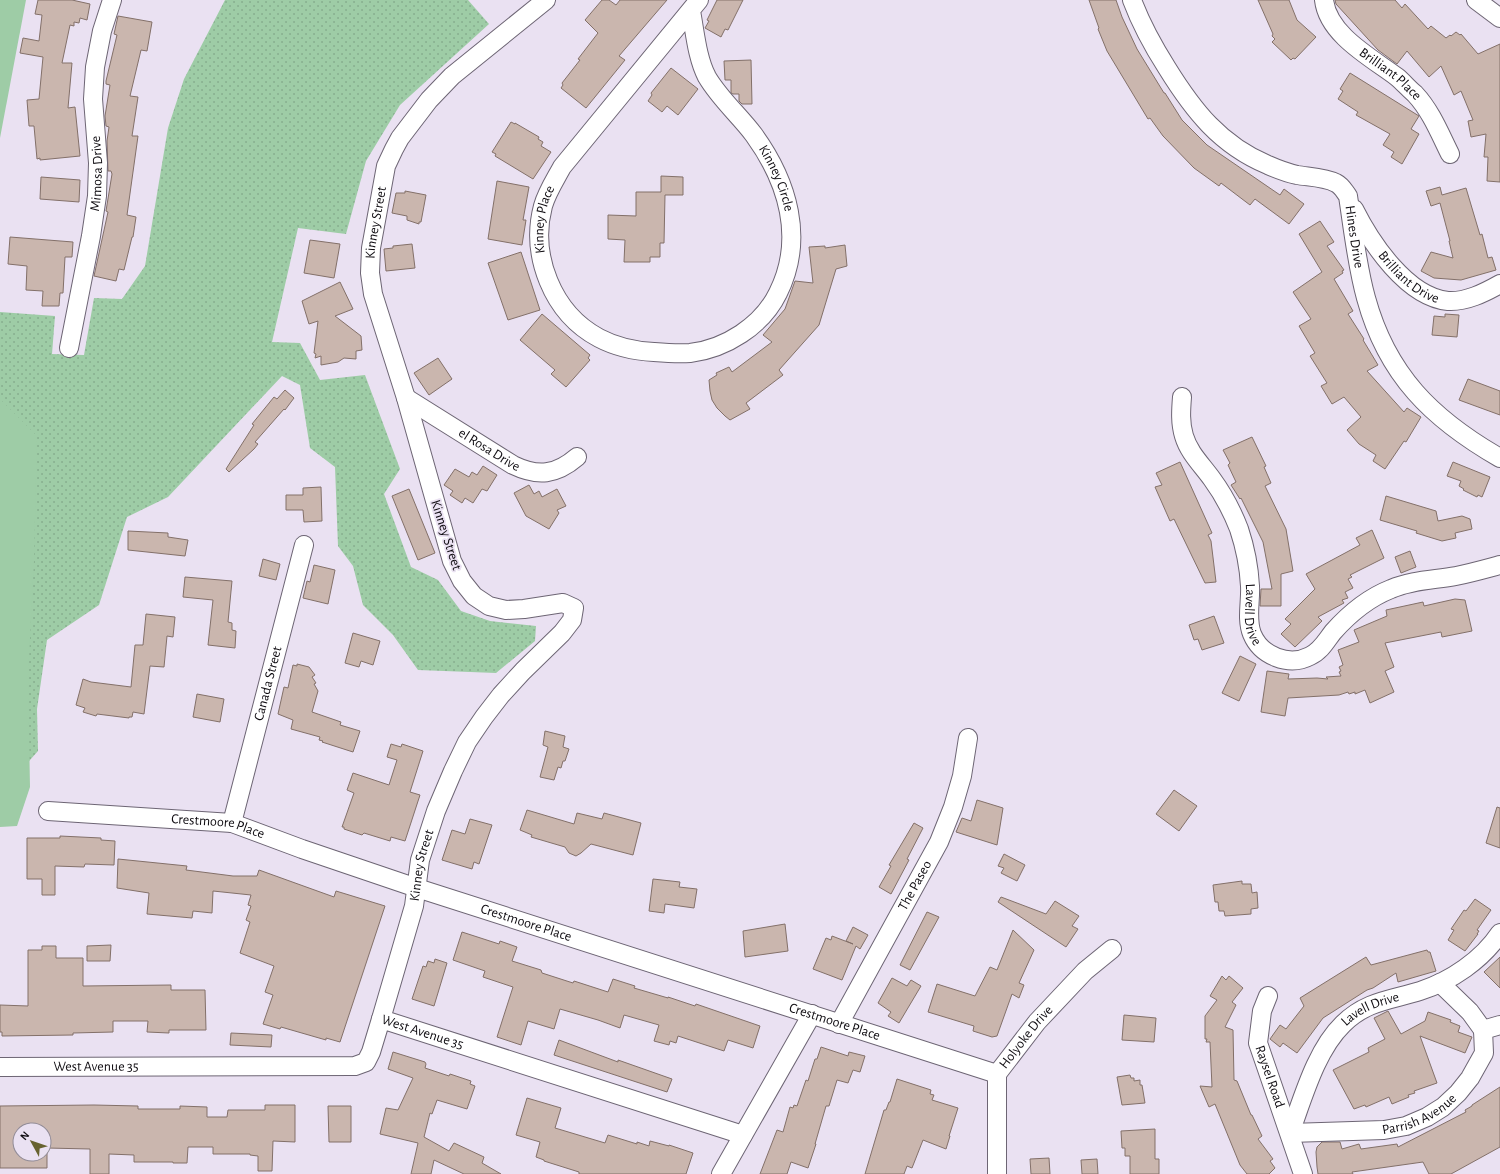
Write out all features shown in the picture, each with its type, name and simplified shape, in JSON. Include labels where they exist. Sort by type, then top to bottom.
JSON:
[{"type":"street","name":"Mimosa Drive","points":[[69,348],[97,196],[98,163],[93,99],[95,67],[102,31],[112,0]]},
{"type":"street","name":"Kinney Street","points":[[381,1019],[414,906],[420,860],[436,811],[453,771],[467,742],[484,717],[501,695],[523,671],[562,633],[572,620],[574,608],[564,603],[554,603],[524,610],[506,610],[489,606],[474,596],[462,582],[452,561],[406,398],[373,294],[370,273],[371,248],[386,166],[400,138],[429,100],[452,76],[546,0]]},
{"type":"street","name":"Hines Drive","points":[[1132,0],[1152,45],[1183,95],[1204,120],[1223,138],[1245,153],[1268,165],[1296,175],[1334,182],[1342,188],[1348,196],[1365,297],[1374,325],[1386,350],[1401,375],[1419,397],[1442,419],[1472,442],[1500,458]]},
{"type":"street","name":"Brilliant Place","points":[[1324,0],[1329,17],[1341,33],[1358,50],[1398,78],[1416,96],[1433,119],[1450,154]]},
{"type":"street","points":[[1476,0],[1500,18]]},
{"type":"street","name":"Kinney Circle","points":[[695,6],[701,63],[706,75],[718,94],[754,135],[768,156],[781,184],[792,229],[792,251],[789,265],[778,295],[764,314],[746,331],[727,342]]},
{"type":"street","name":"Kinney Place","points":[[695,6],[562,168],[552,185],[544,205],[540,227],[540,251],[545,272],[554,293],[566,311],[597,337],[613,345],[635,351],[690,353],[708,349],[727,342]]},
{"type":"street","name":"Brilliant Drive","points":[[1348,196],[1361,222],[1379,251],[1402,276],[1421,292],[1435,298],[1449,301],[1466,299],[1486,292],[1500,284]]},
{"type":"street","name":"Lavell Drive","points":[[1182,397],[1180,416],[1184,436],[1192,454],[1212,478],[1226,502],[1239,530],[1246,556],[1249,578],[1250,621],[1252,634],[1260,646],[1271,655],[1284,660],[1297,660],[1310,656],[1321,649],[1351,614],[1370,599],[1390,589],[1414,581],[1455,576],[1500,565]]},
{"type":"street","name":"el Rosa Drive","points":[[406,398],[513,465],[525,470],[541,473],[554,471],[567,466],[577,457]]},
{"type":"street","name":"Canada Street","points":[[232,823],[304,545]]},
{"type":"street","name":"The Paseo","points":[[840,1024],[939,842],[953,807],[962,776],[968,738]]},
{"type":"street","name":"Crestmoore Place","points":[[48,811],[232,823],[302,849],[417,888],[997,1074]]},
{"type":"street","name":"Lavell Drive","points":[[1290,1133],[1322,1052],[1331,1037],[1344,1023],[1361,1010],[1379,1001],[1420,991],[1440,983],[1461,970],[1481,954],[1500,933]]},
{"type":"street","name":"Holyoke Drive","points":[[997,1174],[997,1074],[1037,1022],[1085,971],[1112,949]]},
{"type":"street","points":[[1440,983],[1470,1012],[1483,1030],[1500,1025]]},
{"type":"street","name":"Raysel Road","points":[[1268,996],[1262,1011],[1258,1043],[1303,1174]]},
{"type":"street","points":[[720,1174],[812,1014]]},
{"type":"street","name":"West Avenue 35","points":[[0,1067],[355,1066],[366,1062],[372,1052],[381,1019],[743,1135]]},
{"type":"street","name":"Parrish Avenue","points":[[1290,1133],[1384,1130],[1406,1126],[1427,1117],[1443,1107],[1470,1078],[1484,1053],[1483,1030]]},
{"type":"green space","points":[[0,0],[26,0],[0,138]]},
{"type":"green space","points":[[225,0],[468,0],[489,24],[400,105],[366,161],[346,234],[298,228],[272,342],[300,343],[320,380],[365,375],[400,469],[384,494],[411,567],[438,580],[461,611],[490,621],[536,626],[535,641],[496,673],[418,670],[393,635],[363,605],[353,566],[338,546],[335,467],[310,448],[300,385],[282,376],[168,497],[127,517],[99,605],[47,640],[37,709],[38,751],[8,785],[0,782],[0,312],[55,316],[52,354],[84,355],[94,298],[122,299],[145,266],[168,128],[184,79]]},
{"type":"green space","points":[[0,399],[37,436],[34,560],[28,678],[30,787],[17,826],[0,827]]},
{"type":"building","points":[[38,0],[72,0],[90,4],[87,20],[80,18],[79,23],[74,22],[74,26],[70,25],[62,63],[72,63],[68,108],[75,107],[80,156],[40,160],[40,158],[37,159],[34,126],[29,126],[27,100],[39,99],[43,57],[20,53],[23,38],[39,41],[42,15],[35,14]]},
{"type":"building","points":[[602,0],[609,0],[616,5],[620,0],[667,0],[619,56],[625,60],[586,108],[561,88],[563,85],[562,83],[580,60],[578,59],[598,33],[585,20]]},
{"type":"building","points":[[717,0],[743,0],[728,30],[725,29],[721,37],[705,28],[709,21],[707,20]]},
{"type":"building","points":[[1089,0],[1116,0],[1137,49],[1164,93],[1182,120],[1207,145],[1280,195],[1284,189],[1304,204],[1289,224],[1255,199],[1250,205],[1221,183],[1219,186],[1194,168],[1163,136],[1150,118],[1148,119],[1107,51]]},
{"type":"building","points":[[1258,0],[1289,0],[1297,20],[1316,37],[1295,59],[1293,58],[1291,60],[1272,42],[1275,39],[1272,36],[1273,34]]},
{"type":"building","points":[[1335,0],[1395,0],[1402,8],[1405,4],[1428,29],[1431,26],[1446,38],[1456,32],[1460,35],[1461,34],[1478,54],[1500,44],[1500,182],[1487,181],[1488,157],[1484,157],[1486,134],[1471,137],[1468,121],[1473,120],[1461,91],[1454,95],[1441,66],[1429,77],[1407,51],[1397,64],[1378,50],[1336,4]]},
{"type":"building","points":[[118,16],[152,22],[147,51],[141,50],[130,96],[138,97],[132,136],[138,136],[127,215],[136,217],[133,237],[124,270],[119,269],[116,281],[94,276],[108,212],[106,211],[112,174],[111,171],[108,171],[107,141],[109,127],[106,126],[105,116],[110,85],[106,84],[106,81],[117,35],[114,34]]},
{"type":"building","points":[[751,60],[752,104],[742,104],[739,101],[739,94],[731,93],[731,80],[725,80],[724,61]]},
{"type":"building","points":[[671,68],[698,89],[678,115],[667,106],[662,112],[648,101],[652,95],[651,93]]},
{"type":"building","points":[[1350,73],[1419,116],[1411,129],[1419,134],[1402,164],[1391,157],[1394,152],[1383,145],[1390,134],[1356,115],[1358,112],[1338,99],[1343,91],[1340,89]]},
{"type":"building","points":[[511,122],[539,137],[538,139],[543,142],[541,146],[551,152],[533,179],[495,156],[496,154],[492,152]]},
{"type":"building","points":[[661,176],[683,177],[683,195],[665,195],[664,243],[660,243],[660,257],[650,257],[650,262],[624,262],[625,240],[608,239],[608,215],[636,216],[636,192],[661,192]]},
{"type":"building","points":[[41,177],[80,180],[79,202],[40,199]]},
{"type":"building","points":[[497,181],[529,187],[523,220],[526,220],[522,245],[488,239]]},
{"type":"building","points":[[1440,187],[1442,195],[1466,188],[1480,235],[1482,234],[1488,258],[1492,257],[1496,270],[1461,280],[1434,278],[1421,271],[1431,252],[1453,258],[1440,203],[1431,206],[1426,191]]},
{"type":"building","points":[[405,191],[426,195],[421,222],[419,222],[419,224],[407,220],[407,216],[392,213],[396,193],[405,193]]},
{"type":"building","points":[[1320,221],[1334,242],[1327,246],[1344,270],[1342,271],[1343,273],[1334,279],[1353,311],[1348,314],[1378,365],[1367,371],[1404,412],[1407,408],[1421,417],[1406,442],[1404,441],[1385,469],[1373,461],[1376,455],[1359,444],[1347,430],[1361,417],[1344,397],[1332,404],[1321,386],[1327,383],[1310,356],[1315,353],[1299,326],[1311,319],[1293,292],[1322,272],[1299,234]]},
{"type":"building","points":[[10,237],[73,242],[72,257],[65,257],[63,293],[60,293],[59,306],[42,306],[43,291],[26,290],[27,266],[8,264]]},
{"type":"building","points":[[310,240],[340,244],[334,278],[304,273]]},
{"type":"building","points":[[412,244],[415,268],[386,271],[384,249],[393,248],[393,246]]},
{"type":"building","points":[[845,245],[847,266],[836,269],[819,325],[779,370],[783,375],[746,403],[750,409],[730,420],[717,408],[712,400],[709,380],[717,375],[716,373],[729,367],[732,372],[772,342],[763,335],[785,309],[795,281],[813,283],[809,247],[825,246],[825,248]]},
{"type":"building","points":[[521,252],[540,310],[508,320],[488,263]]},
{"type":"building","points":[[340,282],[353,309],[335,316],[361,336],[362,350],[356,351],[356,359],[344,358],[338,362],[321,365],[321,356],[315,358],[316,354],[314,353],[318,321],[309,324],[302,301]]},
{"type":"building","points":[[542,314],[590,355],[588,358],[590,360],[566,387],[551,374],[555,370],[520,340]]},
{"type":"building","points":[[1445,314],[1459,315],[1457,337],[1432,335],[1434,316],[1445,317]]},
{"type":"building","points":[[438,358],[452,379],[429,395],[414,373]]},
{"type":"building","points":[[1468,379],[1500,391],[1500,415],[1459,400]]},
{"type":"building","points":[[285,390],[294,398],[285,410],[284,409],[255,442],[258,444],[254,449],[229,472],[226,469],[254,425],[252,424],[274,397],[277,399]]},
{"type":"building","points":[[1252,437],[1266,466],[1264,467],[1271,483],[1265,486],[1286,529],[1293,571],[1281,574],[1281,606],[1260,606],[1261,589],[1272,589],[1263,542],[1241,498],[1240,499],[1231,485],[1236,482],[1228,465],[1230,463],[1223,450]]},
{"type":"building","points":[[1180,462],[1212,533],[1208,535],[1211,541],[1216,582],[1205,583],[1174,519],[1170,521],[1155,487],[1162,485],[1156,473]]},
{"type":"building","points":[[1453,462],[1490,477],[1482,497],[1478,495],[1477,497],[1463,490],[1464,489],[1459,486],[1461,481],[1447,476]]},
{"type":"building","points":[[483,466],[497,475],[487,491],[482,489],[473,503],[465,498],[462,503],[450,495],[453,491],[444,485],[455,469],[469,477],[472,472],[477,475]]},
{"type":"building","points":[[529,485],[534,494],[539,491],[542,497],[557,489],[566,506],[557,510],[559,513],[549,529],[526,516],[514,493]]},
{"type":"building","points":[[321,487],[322,521],[304,522],[303,510],[286,510],[286,495],[303,495],[303,488]]},
{"type":"building","points":[[409,489],[435,553],[418,560],[392,496]]},
{"type":"building","points":[[1386,496],[1436,511],[1438,521],[1462,516],[1470,519],[1472,529],[1455,533],[1456,538],[1442,541],[1416,533],[1417,531],[1380,520]]},
{"type":"building","points":[[1372,530],[1384,558],[1350,575],[1352,577],[1348,579],[1353,588],[1345,592],[1348,598],[1342,600],[1344,603],[1318,617],[1322,621],[1295,647],[1281,634],[1291,624],[1285,619],[1315,589],[1306,574],[1360,545],[1356,538]]},
{"type":"building","points":[[128,531],[168,533],[168,537],[188,540],[185,556],[128,550]]},
{"type":"building","points":[[1410,551],[1416,567],[1401,573],[1395,557]]},
{"type":"building","points":[[263,559],[280,564],[276,580],[259,576]]},
{"type":"building","points":[[314,565],[335,570],[328,604],[303,598],[307,581],[310,582]]},
{"type":"building","points":[[185,577],[232,581],[228,622],[232,623],[232,630],[236,631],[235,648],[208,645],[213,600],[183,597]]},
{"type":"building","points":[[1455,599],[1465,600],[1472,631],[1442,637],[1441,632],[1385,643],[1394,667],[1385,671],[1394,692],[1370,703],[1365,690],[1355,694],[1355,692],[1349,694],[1348,692],[1339,695],[1288,698],[1285,716],[1261,712],[1267,671],[1289,674],[1288,679],[1328,679],[1326,677],[1341,676],[1339,667],[1343,665],[1338,650],[1359,642],[1354,630],[1387,616],[1386,610],[1423,602],[1424,606]]},
{"type":"building","points":[[146,614],[175,617],[173,637],[167,636],[164,667],[150,666],[144,714],[133,712],[132,717],[129,718],[97,714],[96,716],[83,712],[85,708],[76,705],[83,679],[91,682],[131,687],[135,645],[143,645]]},
{"type":"building","points":[[1214,616],[1224,643],[1202,650],[1198,639],[1194,640],[1189,625]]},
{"type":"building","points":[[353,633],[380,641],[373,665],[361,661],[359,667],[345,663]]},
{"type":"building","points":[[1240,656],[1256,664],[1239,701],[1222,693]]},
{"type":"building","points":[[297,664],[309,667],[315,675],[312,677],[316,683],[314,684],[318,691],[312,712],[341,722],[340,725],[360,731],[353,752],[322,742],[323,741],[319,740],[320,737],[291,729],[293,720],[278,714],[284,687],[288,688],[293,665],[297,666]]},
{"type":"building","points":[[197,694],[224,699],[220,722],[193,717]]},
{"type":"building","points":[[545,731],[565,736],[563,747],[569,749],[561,768],[558,767],[554,780],[540,777],[548,747],[543,745]]},
{"type":"building","points":[[391,744],[401,747],[402,744],[423,751],[410,792],[420,795],[405,841],[391,837],[390,841],[364,833],[362,835],[342,827],[354,793],[347,790],[353,773],[389,785],[397,760],[387,757]]},
{"type":"building","points":[[1174,790],[1197,806],[1179,831],[1156,814]]},
{"type":"building","points":[[977,800],[1003,808],[997,845],[956,832],[962,818],[971,821]]},
{"type":"building","points":[[1497,807],[1500,808],[1500,848],[1486,843]]},
{"type":"building","points":[[527,810],[574,824],[577,813],[602,819],[604,813],[641,823],[633,855],[591,844],[576,856],[569,853],[565,847],[531,837],[532,835],[520,830]]},
{"type":"building","points":[[470,819],[492,825],[479,864],[474,862],[472,869],[442,860],[452,830],[465,834]]},
{"type":"building","points":[[914,823],[923,828],[907,859],[909,860],[891,894],[879,887],[891,866],[889,865]]},
{"type":"building","points":[[60,836],[101,838],[101,840],[115,841],[114,865],[85,864],[84,867],[55,866],[55,895],[42,895],[42,879],[27,879],[27,838],[60,838]]},
{"type":"building","points":[[1004,854],[1025,865],[1017,881],[1001,873],[1004,868],[998,866]]},
{"type":"building","points":[[118,859],[187,866],[186,870],[233,876],[257,876],[259,870],[334,897],[336,891],[385,906],[340,1042],[326,1038],[326,1040],[281,1027],[280,1029],[263,1024],[273,995],[265,992],[274,966],[240,953],[250,922],[246,920],[251,906],[248,905],[251,895],[213,891],[212,913],[193,911],[192,918],[147,914],[149,893],[117,888]]},
{"type":"building","points":[[653,879],[680,882],[679,887],[697,889],[694,908],[665,904],[664,913],[649,911]]},
{"type":"building","points":[[1242,881],[1242,884],[1251,884],[1252,893],[1257,892],[1258,908],[1251,909],[1251,914],[1225,916],[1224,911],[1219,911],[1218,902],[1215,902],[1213,885]]},
{"type":"building","points":[[1001,897],[1046,914],[1055,901],[1079,916],[1072,926],[1078,929],[1066,947],[998,902]]},
{"type":"building","points":[[1475,899],[1491,910],[1477,930],[1479,931],[1478,934],[1465,951],[1448,940],[1454,930],[1451,929],[1464,910],[1466,911]]},
{"type":"building","points":[[927,912],[939,917],[910,970],[900,965]]},
{"type":"building","points":[[785,924],[788,951],[745,957],[743,931]]},
{"type":"building","points":[[853,927],[868,935],[860,949],[856,946],[842,980],[813,969],[826,938],[831,940],[832,936],[853,944],[846,941]]},
{"type":"building","points":[[1013,930],[1034,950],[1019,983],[1024,985],[1019,998],[1012,994],[997,1036],[992,1037],[973,1031],[974,1026],[928,1012],[937,984],[975,996],[990,967],[997,970]]},
{"type":"building","points":[[462,932],[499,944],[500,941],[517,947],[512,961],[541,970],[542,973],[573,983],[574,981],[608,992],[613,979],[635,986],[634,988],[695,1006],[696,1004],[760,1026],[753,1048],[728,1040],[724,1051],[678,1036],[676,1043],[670,1041],[669,1045],[654,1041],[659,1025],[624,1015],[620,1028],[560,1009],[554,1029],[528,1021],[521,1045],[497,1037],[513,987],[483,977],[485,971],[453,960]]},
{"type":"building","points":[[111,945],[110,961],[87,961],[87,946]]},
{"type":"building","points":[[42,946],[56,946],[56,958],[83,958],[83,986],[171,985],[171,990],[205,990],[206,1030],[169,1030],[169,1033],[147,1032],[148,1021],[113,1021],[113,1032],[73,1033],[73,1035],[2,1036],[2,1032],[0,1032],[0,1005],[28,1006],[28,950],[42,950]]},
{"type":"building","points":[[1427,950],[1430,952],[1436,971],[1398,982],[1396,973],[1373,988],[1367,990],[1323,1018],[1297,1053],[1283,1043],[1280,1047],[1270,1039],[1280,1025],[1286,1029],[1304,1006],[1300,998],[1366,957],[1371,965]]},
{"type":"building","points":[[1500,957],[1500,988],[1484,972]]},
{"type":"building","points":[[435,959],[447,963],[434,1006],[412,999],[423,966],[426,967],[428,961],[434,963]]},
{"type":"building","points":[[1222,976],[1226,980],[1229,976],[1243,988],[1232,1002],[1236,1005],[1225,1027],[1233,1030],[1234,1080],[1237,1081],[1251,1115],[1262,1136],[1258,1139],[1273,1159],[1270,1161],[1275,1168],[1269,1174],[1247,1174],[1240,1165],[1215,1104],[1209,1107],[1200,1086],[1212,1087],[1210,1042],[1206,1042],[1207,1039],[1205,1039],[1205,1016],[1217,1000],[1210,996]]},
{"type":"building","points":[[892,978],[907,986],[911,980],[921,986],[899,1023],[888,1016],[891,1012],[878,1003]]},
{"type":"building","points":[[1388,1011],[1401,1034],[1425,1021],[1428,1012],[1451,1020],[1450,1022],[1460,1026],[1458,1032],[1472,1037],[1465,1053],[1420,1036],[1437,1083],[1414,1091],[1415,1093],[1408,1095],[1409,1097],[1392,1104],[1389,1097],[1366,1107],[1365,1105],[1354,1109],[1333,1070],[1369,1052],[1368,1048],[1385,1039],[1374,1018]]},
{"type":"building","points":[[1124,1015],[1156,1018],[1154,1042],[1122,1040]]},
{"type":"building","points":[[231,1033],[272,1035],[271,1047],[230,1045]]},
{"type":"building","points":[[559,1040],[618,1062],[618,1060],[672,1079],[667,1092],[554,1055]]},
{"type":"building","points":[[821,1047],[848,1056],[849,1052],[865,1056],[860,1072],[853,1070],[848,1083],[837,1080],[829,1106],[826,1106],[808,1168],[791,1162],[787,1174],[760,1174],[777,1130],[783,1132],[790,1107],[793,1108],[794,1105],[797,1106],[806,1080],[808,1081],[815,1059],[817,1059]]},
{"type":"building","points":[[393,1052],[425,1062],[425,1068],[471,1081],[470,1084],[475,1086],[467,1109],[437,1100],[432,1114],[430,1113],[424,1137],[449,1151],[454,1143],[484,1157],[482,1163],[501,1174],[464,1174],[434,1160],[431,1174],[411,1174],[418,1143],[380,1134],[386,1108],[398,1110],[413,1078],[388,1069]]},
{"type":"building","points":[[1130,1075],[1131,1078],[1134,1078],[1134,1081],[1140,1080],[1145,1103],[1122,1105],[1117,1077]]},
{"type":"building","points":[[897,1079],[931,1090],[930,1094],[934,1095],[932,1100],[958,1108],[946,1149],[923,1140],[912,1168],[907,1166],[904,1174],[865,1174],[884,1110],[886,1110],[890,1102]]},
{"type":"building","points":[[1500,1087],[1500,1147],[1451,1174],[1429,1174],[1423,1162],[1352,1172],[1353,1174],[1318,1174],[1316,1152],[1317,1147],[1322,1142],[1340,1142],[1342,1149],[1359,1144],[1361,1149],[1397,1144],[1398,1147],[1466,1112],[1465,1110]]},
{"type":"building","points":[[527,1098],[561,1108],[555,1128],[605,1143],[608,1135],[649,1146],[650,1141],[669,1145],[693,1153],[686,1174],[579,1174],[579,1172],[544,1161],[536,1157],[540,1142],[516,1135]]},
{"type":"building","points":[[94,1105],[138,1106],[138,1109],[180,1109],[180,1106],[207,1107],[207,1117],[227,1117],[228,1110],[265,1110],[265,1105],[295,1105],[295,1142],[273,1141],[272,1171],[258,1171],[258,1156],[250,1154],[213,1154],[213,1147],[188,1147],[187,1163],[134,1162],[134,1155],[109,1154],[109,1174],[90,1174],[90,1149],[52,1148],[52,1122],[12,1122],[12,1162],[47,1162],[47,1168],[0,1168],[0,1106]]},
{"type":"building","points":[[328,1106],[351,1106],[351,1142],[329,1142]]},
{"type":"building","points":[[1155,1129],[1155,1159],[1159,1159],[1159,1174],[1130,1174],[1130,1156],[1125,1156],[1125,1148],[1122,1148],[1121,1131]]},
{"type":"building","points":[[1049,1158],[1050,1174],[1031,1174],[1030,1159]]},
{"type":"building","points":[[1097,1159],[1098,1174],[1082,1174],[1081,1160]]}]
